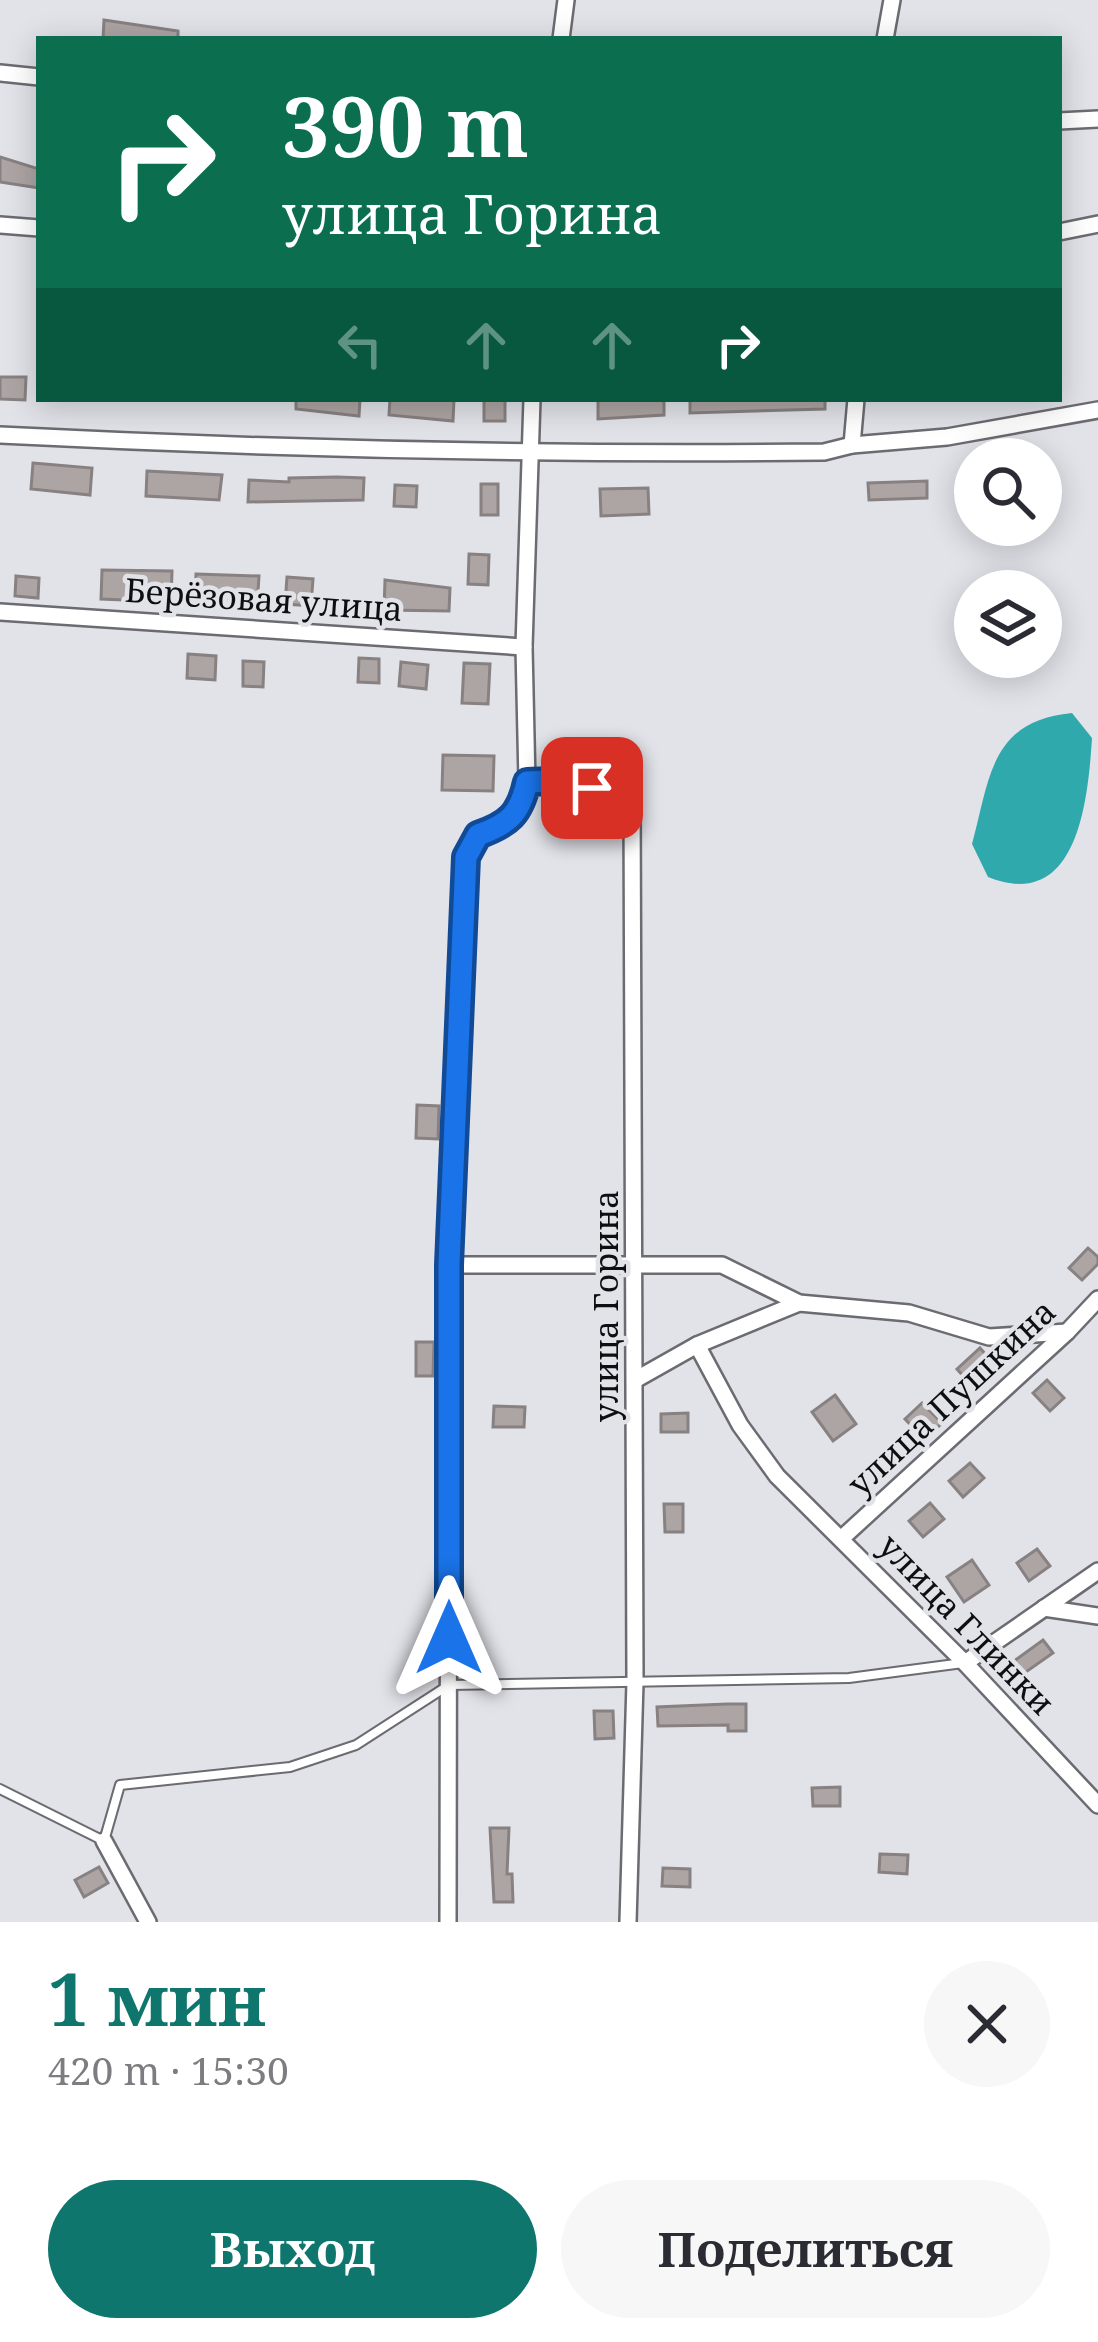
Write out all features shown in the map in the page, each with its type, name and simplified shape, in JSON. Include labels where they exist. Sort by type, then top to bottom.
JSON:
[{"type":"street","points":[[561,36],[566,0]]},
{"type":"street","points":[[885,36],[892,0]]},
{"type":"street","points":[[0,73],[36,77]]},
{"type":"street","points":[[1062,121],[1098,119]]},
{"type":"street","points":[[1062,231],[1098,224]]},
{"type":"street","points":[[0,225],[36,228]]},
{"type":"street","points":[[448,1922],[449,1265],[466,857],[478,835],[500,827],[521,811],[527,782],[524,646],[532,402]]},
{"type":"street","points":[[852,445],[856,402]]},
{"type":"street","points":[[0,435],[529,453],[824,452],[946,437],[1098,410]]},
{"type":"street","name":"Берёзовая улица","points":[[0,612],[524,646]]},
{"type":"street","name":"улица Горина","points":[[527,782],[553,781],[632,796],[635,1682],[628,1922]]},
{"type":"street","points":[[449,1265],[722,1265],[799,1303],[909,1313],[989,1337],[1067,1332]]},
{"type":"street","name":"улица Пушкина","points":[[842,1538],[1098,1300]]},
{"type":"street","points":[[635,1380],[697,1345],[799,1303]]},
{"type":"street","name":"улица Глинки","points":[[697,1345],[740,1426],[777,1476],[965,1663],[1098,1805]]},
{"type":"street","points":[[965,1663],[1098,1570]]},
{"type":"street","points":[[1044,1608],[1098,1616]]},
{"type":"street","points":[[104,1841],[148,1922]]},
{"type":"lane","points":[[0,1789],[104,1841],[120,1785],[290,1767],[356,1745],[448,1685],[849,1678],[965,1663]]},
{"type":"water","points":[[1072,713],[1092,738],[1087,791],[1072,844],[1059,865],[1042,879],[1018,884],[988,877],[972,844],[998,757],[1024,728]]},
{"type":"building","points":[[104,20],[178,31],[178,36],[103,36]]},
{"type":"building","points":[[0,157],[36,168],[36,188],[0,182]]},
{"type":"building","points":[[0,377],[26,377],[25,400],[0,399]]},
{"type":"building","points":[[296,402],[360,402],[359,416],[296,409]]},
{"type":"building","points":[[390,402],[454,402],[453,421],[389,415]]},
{"type":"building","points":[[484,402],[505,402],[505,421],[484,421]]},
{"type":"building","points":[[598,402],[664,402],[664,415],[598,419]]},
{"type":"building","points":[[690,402],[825,402],[825,409],[690,413]]},
{"type":"building","points":[[33,463],[92,468],[90,495],[31,489]]},
{"type":"building","points":[[147,471],[222,475],[219,500],[146,496]]},
{"type":"building","points":[[364,478],[363,500],[248,502],[249,480]]},
{"type":"building","points":[[927,481],[927,498],[869,500],[868,483]]},
{"type":"building","points":[[481,484],[498,484],[498,515],[481,515]]},
{"type":"building","points":[[395,485],[417,486],[416,507],[394,506]]},
{"type":"building","points":[[648,488],[649,514],[601,516],[600,489]]},
{"type":"building","points":[[469,554],[489,555],[488,585],[468,584]]},
{"type":"building","points":[[102,570],[172,571],[171,602],[101,599]]},
{"type":"building","points":[[196,574],[259,576],[257,607],[195,601]]},
{"type":"building","points":[[16,576],[39,578],[38,598],[15,596]]},
{"type":"building","points":[[287,577],[313,579],[311,606],[285,604]]},
{"type":"building","points":[[385,580],[450,588],[449,611],[384,610]]},
{"type":"building","points":[[188,654],[216,656],[215,680],[187,678]]},
{"type":"building","points":[[359,658],[379,659],[379,683],[358,682]]},
{"type":"building","points":[[243,661],[264,662],[263,687],[243,686]]},
{"type":"building","points":[[401,662],[428,665],[426,689],[399,686]]},
{"type":"building","points":[[464,663],[490,664],[488,704],[462,703]]},
{"type":"building","points":[[443,755],[494,756],[493,791],[442,790]]},
{"type":"building","points":[[417,1105],[439,1106],[438,1139],[416,1138]]},
{"type":"building","points":[[1088,1248],[1098,1257],[1098,1264],[1082,1280],[1069,1268]]},
{"type":"building","points":[[416,1342],[434,1342],[433,1376],[416,1376]]},
{"type":"building","points":[[980,1348],[995,1365],[972,1386],[957,1369]]},
{"type":"building","points":[[1047,1380],[1064,1398],[1050,1411],[1033,1393]]},
{"type":"building","points":[[835,1395],[856,1424],[833,1441],[812,1412]]},
{"type":"building","points":[[922,1403],[942,1423],[925,1440],[905,1419]]},
{"type":"building","points":[[494,1406],[525,1407],[524,1427],[493,1427]]},
{"type":"building","points":[[688,1413],[688,1432],[661,1432],[661,1414]]},
{"type":"building","points":[[970,1463],[984,1478],[963,1497],[949,1481]]},
{"type":"building","points":[[930,1503],[944,1519],[923,1537],[909,1521]]},
{"type":"building","points":[[664,1504],[683,1504],[683,1532],[665,1532]]},
{"type":"building","points":[[1037,1549],[1050,1566],[1029,1581],[1017,1563]]},
{"type":"building","points":[[972,1560],[989,1585],[964,1602],[947,1577]]},
{"type":"building","points":[[1043,1640],[1053,1653],[1023,1674],[1014,1661]]},
{"type":"building","points":[[746,1704],[746,1731],[728,1731],[728,1725],[658,1726],[657,1707]]},
{"type":"building","points":[[594,1711],[613,1711],[614,1738],[595,1739]]},
{"type":"building","points":[[840,1787],[840,1806],[813,1806],[812,1788]]},
{"type":"building","points":[[490,1828],[509,1828],[507,1874],[512,1874],[513,1902],[494,1902]]},
{"type":"building","points":[[880,1854],[908,1855],[907,1874],[879,1872]]},
{"type":"building","points":[[99,1867],[108,1883],[84,1897],[75,1880]]},
{"type":"building","points":[[663,1868],[690,1869],[690,1887],[662,1886]]},
{"type":"route","points":[[449,1638],[449,1265],[466,857],[478,835],[500,827],[521,811],[527,782],[592,788]]}]
